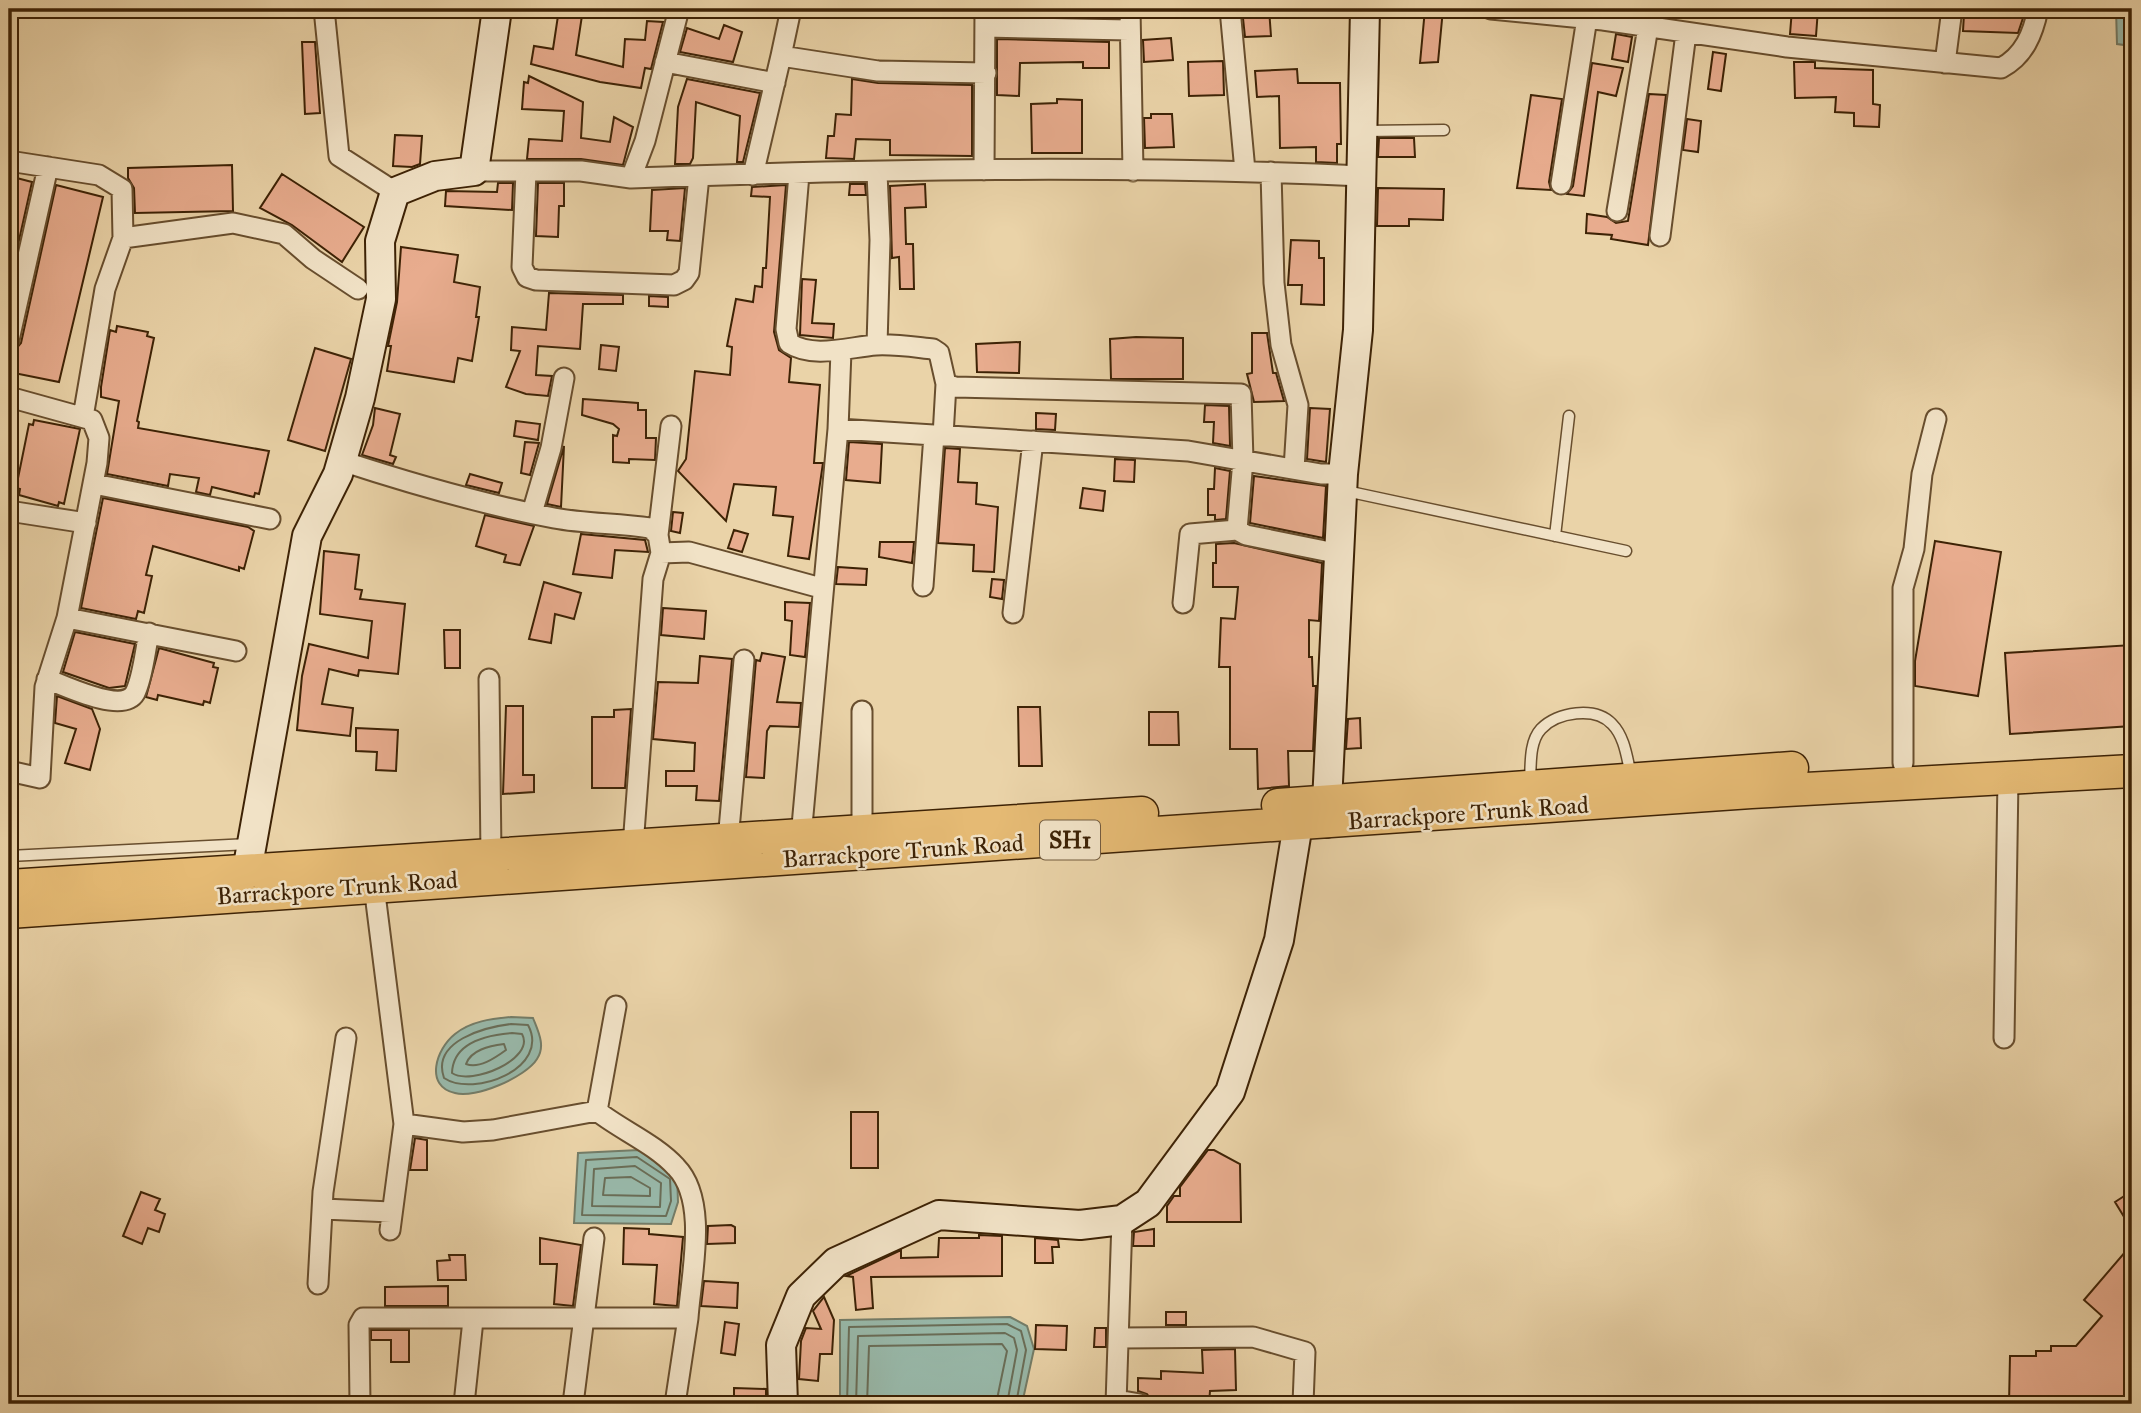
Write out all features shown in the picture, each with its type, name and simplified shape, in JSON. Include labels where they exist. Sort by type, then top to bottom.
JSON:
[{"type":"main road","name":"Barrackpore Trunk Road","points":[[9,886],[249,858],[491,855],[862,832],[1318,816],[1530,786],[1631,778],[2132,752]]},
{"type":"main road","name":"Barrackpore Trunk Road","points":[[9,912],[1318,816],[2132,771]]},
{"type":"street","points":[[324,9],[339,156],[396,192]]},
{"type":"street","points":[[474,171],[497,9]]},
{"type":"street","points":[[631,178],[645,141],[679,9]]},
{"type":"street","points":[[753,175],[792,9]]},
{"type":"street","points":[[1130,9],[1133,171]]},
{"type":"street","points":[[1230,9],[1245,171]]},
{"type":"street","points":[[1140,1404],[1117,1402],[1121,1338],[1138,1216],[1166,1182],[1230,1092],[1318,816],[1329,730],[1343,482],[1359,330],[1366,9]]},
{"type":"street","points":[[1491,9],[1561,12],[1686,33],[2001,68],[2015,61],[2029,41],[2038,9]]},
{"type":"street","points":[[1945,63],[1952,9]]},
{"type":"street","points":[[984,170],[985,18],[1129,30]]},
{"type":"street","points":[[1561,184],[1587,18]]},
{"type":"street","points":[[1617,211],[1648,27]]},
{"type":"street","points":[[1660,236],[1686,33]]},
{"type":"street","points":[[781,56],[878,71],[986,74]]},
{"type":"street","points":[[665,62],[775,83]]},
{"type":"street","points":[[9,161],[99,175],[122,189],[123,238],[105,289],[83,417]]},
{"type":"street","points":[[9,340],[48,167]]},
{"type":"street","points":[[249,858],[307,536],[342,461],[360,398],[381,299],[380,241],[396,192],[435,176],[474,171],[581,171],[631,178],[984,170],[1245,171],[1363,176]]},
{"type":"street","points":[[526,172],[522,267],[527,277],[536,280],[674,285],[684,280],[689,273],[699,177]]},
{"type":"street","points":[[1270,172],[1274,283],[1281,345],[1298,405],[1294,469]]},
{"type":"street","points":[[877,173],[880,240],[877,345]]},
{"type":"street","points":[[799,174],[786,329],[789,343],[797,348],[841,351],[877,345],[933,349],[939,353],[946,384],[938,435],[923,586]]},
{"type":"street","points":[[123,238],[233,223],[258,228],[284,234],[313,259],[358,289]]},
{"type":"street","points":[[801,836],[815,698],[821,588],[830,535],[841,351]]},
{"type":"street","points":[[532,513],[551,447],[564,378]]},
{"type":"street","points":[[946,384],[955,387],[1241,394],[1243,460],[1237,530]]},
{"type":"street","points":[[9,397],[92,420],[99,438],[93,484],[67,618],[47,680],[40,778],[9,771]]},
{"type":"street","points":[[1903,763],[1903,589],[1914,549],[1922,474],[1936,419]]},
{"type":"street","points":[[633,846],[653,579],[671,426]]},
{"type":"street","points":[[838,429],[1188,451],[1294,469],[1343,482]]},
{"type":"street","points":[[1013,613],[1033,441]]},
{"type":"street","points":[[342,461],[437,491],[532,513],[650,528],[659,544],[821,588]]},
{"type":"street","points":[[93,484],[270,519]]},
{"type":"street","points":[[9,511],[86,523]]},
{"type":"street","points":[[1184,603],[1187,541],[1191,534],[1237,530],[1246,535],[1340,554]]},
{"type":"street","points":[[67,618],[236,651]]},
{"type":"street","points":[[47,680],[112,702],[126,702],[134,694],[149,633]]},
{"type":"street","points":[[728,841],[744,660]]},
{"type":"street","points":[[489,679],[491,855]]},
{"type":"street","points":[[862,711],[862,832]]},
{"type":"street","points":[[2004,1038],[2008,778]]},
{"type":"street","points":[[323,1209],[391,1221],[404,1124],[374,886]]},
{"type":"street","points":[[597,1111],[616,1006]]},
{"type":"street","points":[[318,1284],[323,1209],[346,1038]]},
{"type":"street","points":[[404,1124],[463,1132],[493,1130],[597,1111],[675,1165],[689,1182],[696,1211],[688,1318],[675,1404]]},
{"type":"street","points":[[783,1404],[781,1345],[801,1296],[836,1262],[939,1215],[1080,1225],[1138,1216]]},
{"type":"street","points":[[573,1404],[594,1238]]},
{"type":"street","points":[[360,1404],[359,1325],[363,1318],[688,1318]]},
{"type":"street","points":[[464,1404],[473,1320]]},
{"type":"street","points":[[1121,1338],[1253,1337],[1305,1352],[1303,1404]]},
{"type":"lane","points":[[1364,131],[1444,130]]},
{"type":"lane","points":[[1555,536],[1569,416]]},
{"type":"lane","points":[[1343,482],[1555,536],[1626,551]]},
{"type":"lane","points":[[1530,786],[1532,749],[1541,729],[1558,718],[1576,713],[1594,714],[1612,723],[1623,742],[1631,778]]},
{"type":"lane","points":[[9,856],[249,858]]},
{"type":"water","points":[[2116,9],[2132,9],[2132,46],[2117,44]]},
{"type":"water","points":[[511,1017],[533,1018],[541,1049],[531,1066],[499,1085],[475,1093],[455,1093],[439,1083],[436,1075],[438,1057],[455,1034],[474,1023]]},
{"type":"water","points":[[639,1150],[677,1174],[678,1202],[671,1224],[574,1223],[578,1153]]},
{"type":"water","points":[[1010,1317],[1027,1326],[1034,1349],[1022,1404],[840,1404],[840,1320]]},
{"type":"building","points":[[559,9],[583,9],[576,55],[623,67],[625,39],[645,40],[647,21],[663,22],[651,69],[645,68],[641,88],[600,82],[531,64],[534,46],[553,49]]},
{"type":"building","points":[[1242,9],[1269,9],[1271,36],[1245,37]]},
{"type":"building","points":[[1425,9],[1443,9],[1438,62],[1420,63]]},
{"type":"building","points":[[1792,9],[1818,9],[1816,36],[1790,34]]},
{"type":"building","points":[[2001,10],[2025,12],[2018,33],[1963,31],[1964,14],[2001,13]]},
{"type":"building","points":[[724,25],[742,32],[733,62],[680,52],[687,28],[719,39]]},
{"type":"building","points":[[1616,34],[1632,37],[1628,62],[1612,59]]},
{"type":"building","points":[[1171,38],[1173,60],[1144,62],[1143,40]]},
{"type":"building","points":[[997,39],[1109,42],[1109,68],[1083,68],[1083,62],[1020,63],[1019,96],[997,95]]},
{"type":"building","points":[[302,42],[315,42],[320,113],[305,114]]},
{"type":"building","points":[[1713,52],[1726,54],[1721,91],[1708,89]]},
{"type":"building","points":[[1223,61],[1224,95],[1189,96],[1188,62]]},
{"type":"building","points":[[1794,62],[1815,62],[1815,68],[1873,70],[1873,104],[1880,105],[1879,127],[1854,126],[1854,113],[1835,112],[1836,97],[1795,98]]},
{"type":"building","points":[[1592,63],[1623,68],[1616,96],[1598,92],[1584,196],[1567,194],[1573,186]]},
{"type":"building","points":[[1297,69],[1298,83],[1340,83],[1341,144],[1337,144],[1337,163],[1316,162],[1316,147],[1280,148],[1279,96],[1257,97],[1255,71]]},
{"type":"building","points":[[529,76],[583,102],[581,138],[610,142],[614,117],[633,127],[623,165],[581,159],[527,159],[529,139],[562,141],[564,111],[522,109],[524,82],[528,83]]},
{"type":"building","points":[[687,79],[760,93],[743,162],[737,162],[740,116],[696,102],[693,158],[690,164],[675,164],[678,107]]},
{"type":"building","points":[[852,79],[878,83],[972,85],[972,156],[890,155],[890,140],[856,139],[854,159],[826,158],[828,136],[834,136],[836,114],[851,115]]},
{"type":"building","points":[[1649,94],[1666,95],[1648,245],[1611,239],[1612,235],[1586,233],[1587,214],[1607,217],[1616,223],[1628,221]]},
{"type":"building","points":[[1531,95],[1562,99],[1549,182],[1551,190],[1517,188]]},
{"type":"building","points":[[1057,99],[1082,100],[1082,153],[1032,153],[1031,104],[1057,103]]},
{"type":"building","points":[[1151,114],[1172,114],[1174,147],[1145,148],[1144,118],[1151,118]]},
{"type":"building","points":[[1687,119],[1701,121],[1698,152],[1683,150]]},
{"type":"building","points":[[395,135],[422,136],[420,164],[412,167],[393,166]]},
{"type":"building","points":[[1379,138],[1414,138],[1415,157],[1378,157]]},
{"type":"building","points":[[232,165],[233,211],[135,213],[134,188],[128,178],[128,168]]},
{"type":"building","points":[[282,174],[364,227],[342,262],[292,225],[260,208]]},
{"type":"building","points":[[9,176],[32,182],[9,285]]},
{"type":"building","points":[[498,183],[513,183],[512,210],[445,206],[446,191],[497,192]]},
{"type":"building","points":[[538,183],[564,183],[564,206],[559,206],[558,237],[536,236]]},
{"type":"building","points":[[850,184],[865,184],[866,195],[849,195]]},
{"type":"building","points":[[925,184],[926,207],[905,208],[906,244],[913,244],[914,289],[900,289],[899,257],[892,258],[890,186]]},
{"type":"building","points":[[56,185],[103,197],[59,382],[9,372],[14,351],[21,343]]},
{"type":"building","points":[[786,185],[774,332],[779,350],[791,358],[789,382],[820,385],[814,463],[823,463],[809,559],[788,556],[793,517],[773,515],[776,487],[734,484],[726,521],[678,471],[686,459],[695,371],[730,375],[732,347],[727,346],[736,299],[753,302],[755,286],[762,287],[763,268],[766,268],[770,197],[751,196],[752,187]]},
{"type":"building","points":[[685,188],[680,241],[667,240],[668,231],[650,231],[652,190]]},
{"type":"building","points":[[1378,188],[1444,189],[1443,220],[1409,219],[1409,226],[1377,226]]},
{"type":"building","points":[[1291,240],[1319,241],[1319,258],[1324,258],[1324,305],[1301,304],[1302,285],[1288,285]]},
{"type":"building","points":[[401,247],[458,255],[454,282],[480,287],[476,317],[479,317],[472,361],[458,358],[454,382],[387,371],[391,346],[388,346],[397,302]]},
{"type":"building","points":[[802,279],[816,280],[812,323],[834,324],[833,338],[800,335]]},
{"type":"building","points":[[549,293],[623,295],[623,304],[583,304],[580,349],[538,346],[536,375],[552,376],[548,396],[526,394],[506,387],[520,351],[511,350],[512,327],[546,330]]},
{"type":"building","points":[[649,296],[668,297],[668,307],[649,306]]},
{"type":"building","points":[[117,326],[148,332],[147,336],[154,338],[137,421],[138,428],[269,451],[259,494],[255,493],[254,497],[212,487],[210,495],[196,492],[199,478],[170,474],[168,486],[107,474],[119,401],[101,397],[101,387],[110,330],[116,332]]},
{"type":"building","points":[[1252,333],[1267,333],[1273,373],[1276,373],[1284,401],[1254,402],[1247,374],[1252,373]]},
{"type":"building","points":[[1183,338],[1183,379],[1111,379],[1110,339]]},
{"type":"building","points":[[1020,342],[1019,373],[977,372],[976,344]]},
{"type":"building","points":[[601,345],[619,347],[616,371],[599,369]]},
{"type":"building","points":[[315,348],[351,359],[325,451],[288,440]]},
{"type":"building","points":[[583,399],[638,403],[638,410],[646,410],[646,438],[656,438],[655,460],[629,459],[629,463],[613,462],[613,435],[617,436],[619,429],[613,424],[582,415]]},
{"type":"building","points":[[1205,405],[1229,406],[1230,446],[1213,443],[1214,422],[1204,422]]},
{"type":"building","points":[[375,408],[400,414],[390,455],[396,457],[393,464],[362,455],[373,425]]},
{"type":"building","points":[[1310,408],[1330,409],[1326,462],[1307,459]]},
{"type":"building","points":[[1036,413],[1056,414],[1055,430],[1036,429]]},
{"type":"building","points":[[34,420],[80,429],[64,504],[59,502],[58,506],[19,495],[20,489],[16,488],[29,424],[33,425]]},
{"type":"building","points":[[516,421],[540,424],[538,440],[514,436]]},
{"type":"building","points":[[525,442],[539,443],[530,475],[521,473]]},
{"type":"building","points":[[849,442],[882,444],[880,483],[846,480]]},
{"type":"building","points":[[564,446],[561,507],[547,504]]},
{"type":"building","points":[[945,448],[960,449],[958,482],[977,483],[976,504],[998,507],[994,572],[973,571],[974,545],[938,543]]},
{"type":"building","points":[[1115,459],[1135,460],[1134,482],[1114,481]]},
{"type":"building","points":[[1215,468],[1230,471],[1226,519],[1215,520],[1215,515],[1208,515],[1208,489],[1214,489]]},
{"type":"building","points":[[470,474],[502,483],[499,493],[466,485]]},
{"type":"building","points":[[1254,476],[1326,486],[1323,538],[1250,523]]},
{"type":"building","points":[[1083,488],[1105,491],[1103,511],[1080,508]]},
{"type":"building","points":[[103,498],[248,527],[254,531],[244,569],[239,567],[239,571],[153,546],[146,575],[152,576],[144,613],[138,611],[136,619],[81,608]]},
{"type":"building","points":[[673,512],[683,513],[680,533],[671,531]]},
{"type":"building","points":[[485,515],[534,526],[520,565],[504,562],[506,555],[476,546]]},
{"type":"building","points":[[734,530],[748,534],[742,552],[728,548]]},
{"type":"building","points":[[581,534],[645,540],[648,552],[615,550],[612,578],[573,574]]},
{"type":"building","points":[[1935,541],[2001,552],[1978,696],[1915,686],[1915,661]]},
{"type":"building","points":[[880,542],[914,542],[912,563],[879,557]]},
{"type":"building","points":[[1234,543],[1322,563],[1319,621],[1309,620],[1309,657],[1312,657],[1313,686],[1316,686],[1313,751],[1288,751],[1289,786],[1258,789],[1257,749],[1230,749],[1230,667],[1219,667],[1221,618],[1235,619],[1238,587],[1213,587],[1213,563],[1216,563],[1216,544]]},
{"type":"building","points":[[324,551],[359,555],[355,589],[362,590],[360,599],[405,604],[398,674],[359,670],[358,676],[329,669],[322,704],[353,708],[350,736],[297,730],[302,676],[309,644],[368,658],[372,621],[320,614]]},
{"type":"building","points":[[838,567],[867,569],[866,585],[836,584]]},
{"type":"building","points":[[992,579],[1004,580],[1002,599],[990,597]]},
{"type":"building","points":[[544,582],[581,593],[574,619],[555,614],[551,643],[529,639]]},
{"type":"building","points":[[785,602],[810,603],[805,657],[790,655],[792,621],[785,620]]},
{"type":"building","points":[[663,608],[706,611],[704,639],[661,635]]},
{"type":"building","points":[[444,630],[460,630],[460,668],[445,668]]},
{"type":"building","points":[[75,632],[135,644],[125,686],[109,688],[63,672]]},
{"type":"building","points":[[2132,645],[2132,726],[2010,734],[2005,653]]},
{"type":"building","points":[[159,648],[214,663],[213,667],[218,668],[210,703],[204,701],[203,705],[158,695],[157,700],[146,697]]},
{"type":"building","points":[[762,653],[785,657],[777,702],[801,703],[799,727],[770,726],[767,731],[764,778],[746,777],[756,660],[760,661]]},
{"type":"building","points":[[700,656],[732,659],[719,801],[696,800],[697,786],[666,786],[666,771],[694,771],[695,743],[653,739],[658,682],[698,683]]},
{"type":"building","points":[[57,696],[92,709],[100,729],[90,770],[65,763],[76,729],[55,723]]},
{"type":"building","points":[[506,706],[523,706],[523,775],[534,775],[534,792],[503,794]]},
{"type":"building","points":[[1018,707],[1040,707],[1042,766],[1019,766]]},
{"type":"building","points":[[631,709],[625,788],[592,788],[592,717],[614,717],[614,710]]},
{"type":"building","points":[[1149,712],[1178,712],[1179,745],[1149,745]]},
{"type":"building","points":[[1360,718],[1361,748],[1346,749],[1348,719]]},
{"type":"building","points":[[356,728],[398,730],[396,771],[376,770],[377,752],[356,751]]},
{"type":"building","points":[[851,1112],[878,1112],[878,1168],[851,1168]]},
{"type":"building","points":[[415,1138],[427,1140],[427,1170],[410,1170]]},
{"type":"building","points":[[1208,1150],[1214,1150],[1240,1164],[1241,1222],[1167,1222],[1167,1206],[1174,1196],[1180,1196],[1180,1187]]},
{"type":"building","points":[[2132,1191],[2132,1230],[2115,1202]]},
{"type":"building","points":[[141,1192],[160,1199],[155,1210],[165,1214],[159,1232],[148,1228],[142,1244],[123,1236]]},
{"type":"building","points":[[708,1226],[735,1227],[735,1243],[707,1244]]},
{"type":"building","points":[[624,1228],[649,1229],[649,1234],[683,1237],[677,1306],[654,1304],[657,1265],[623,1264]]},
{"type":"building","points":[[1154,1229],[1154,1246],[1133,1246],[1134,1232]]},
{"type":"building","points":[[979,1235],[1002,1236],[1002,1276],[871,1277],[873,1308],[856,1310],[853,1277],[846,1276],[901,1250],[901,1258],[938,1257],[939,1238],[979,1238]]},
{"type":"building","points":[[540,1238],[581,1245],[573,1306],[554,1304],[557,1264],[540,1264]]},
{"type":"building","points":[[1035,1238],[1058,1240],[1059,1247],[1052,1247],[1053,1263],[1035,1263]]},
{"type":"building","points":[[2132,1244],[2132,1352],[2125,1346],[2125,1404],[2009,1404],[2010,1356],[2036,1356],[2036,1351],[2051,1351],[2051,1346],[2076,1346],[2102,1316],[2084,1300]]},
{"type":"building","points":[[449,1255],[465,1255],[466,1280],[438,1280],[437,1261],[450,1260]]},
{"type":"building","points":[[704,1281],[738,1283],[737,1308],[701,1306]]},
{"type":"building","points":[[448,1286],[448,1306],[385,1306],[385,1287]]},
{"type":"building","points":[[824,1297],[834,1320],[832,1354],[820,1354],[818,1381],[799,1379],[801,1341],[806,1328],[821,1329],[813,1311]]},
{"type":"building","points":[[1166,1312],[1186,1312],[1186,1325],[1166,1325]]},
{"type":"building","points":[[725,1322],[739,1324],[735,1355],[721,1353]]},
{"type":"building","points":[[1036,1325],[1067,1326],[1066,1350],[1035,1349]]},
{"type":"building","points":[[1095,1328],[1106,1328],[1106,1347],[1094,1347]]},
{"type":"building","points":[[371,1330],[409,1330],[409,1362],[391,1362],[391,1340],[371,1340]]},
{"type":"building","points":[[1235,1349],[1236,1390],[1210,1391],[1209,1404],[1152,1401],[1147,1394],[1138,1391],[1138,1378],[1161,1379],[1161,1371],[1203,1373],[1202,1350]]},
{"type":"building","points":[[734,1388],[766,1389],[766,1404],[734,1404]]}]
